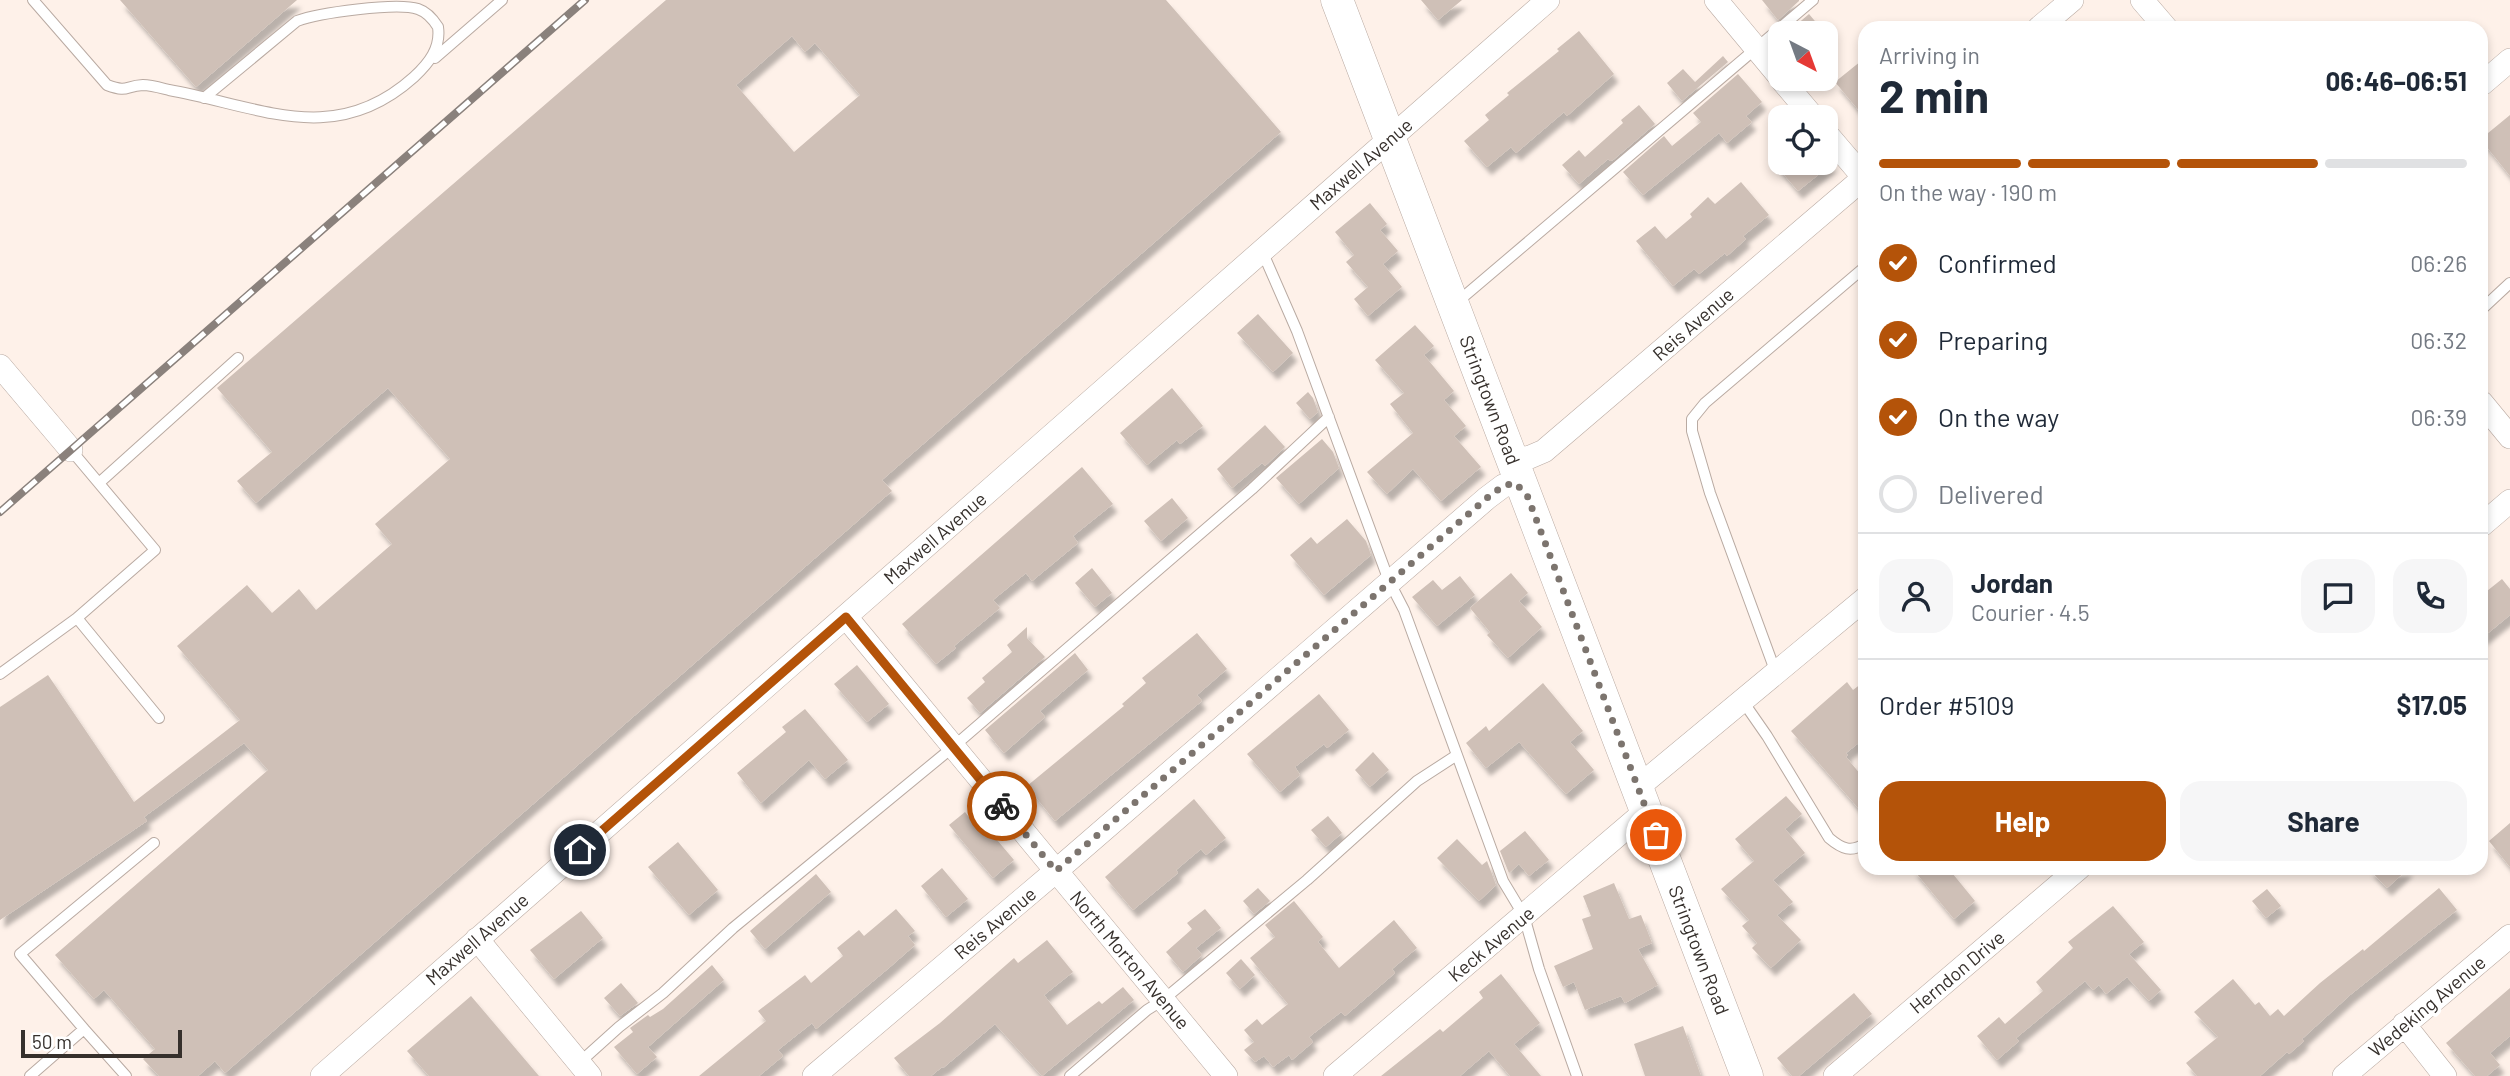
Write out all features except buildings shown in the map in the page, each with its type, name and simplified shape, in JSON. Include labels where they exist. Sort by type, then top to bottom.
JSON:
[{"type":"main road","name":"Stringtown Road","points":[[1337,0],[1747,1076]]},
{"type":"street","name":"Maxwell Avenue","points":[[322,1076],[1548,0]]},
{"type":"street","points":[[1716,0],[1768,62]]},
{"type":"street","points":[[2047,21],[2071,0]]},
{"type":"street","points":[[2142,0],[2160,21]]},
{"type":"street","points":[[2488,79],[2510,60]]},
{"type":"street","points":[[1792,91],[1803,105]]},
{"type":"street","points":[[1838,147],[1858,170]]},
{"type":"street","name":"Reis Avenue","points":[[1514,460],[1544,451],[1858,184]]},
{"type":"street","points":[[0,366],[71,450]]},
{"type":"street","points":[[2488,410],[2510,436]]},
{"type":"street","name":"Reis Avenue","points":[[814,1076],[1503,486],[1515,483],[1527,495]]},
{"type":"street","points":[[2488,520],[2510,501]]},
{"type":"street","name":"Keck Avenue","points":[[1335,1076],[1524,916],[1742,700],[1858,605]]},
{"type":"street","name":"North Morton Avenue","points":[[846,617],[1226,1076]]},
{"type":"street","name":"Herndon Drive","points":[[1835,1076],[2071,875]]},
{"type":"street","name":"Wedeking Avenue","points":[[2344,1076],[2510,936]]},
{"type":"street","points":[[477,939],[582,1071]]},
{"type":"street","points":[[2404,1024],[2445,1076]]},
{"type":"lane","points":[[33,0],[107,85],[122,90],[144,85],[263,112],[303,117],[334,117],[368,107],[386,98],[502,0]]},
{"type":"lane","points":[[1453,305],[1813,0]]},
{"type":"lane","points":[[204,98],[297,21],[325,12],[405,7],[424,11],[438,27],[440,37],[438,46],[422,69]]},
{"type":"lane","points":[[1262,251],[1297,331],[1389,582],[1404,610],[1503,881],[1524,916],[1539,969],[1577,1076]]},
{"type":"lane","points":[[1776,673],[1710,493],[1692,431],[1692,419],[1713,396],[1858,273]]},
{"type":"lane","points":[[2488,303],[2510,283]]},
{"type":"lane","points":[[99,483],[238,358]]},
{"type":"lane","points":[[582,1071],[619,1027],[663,993],[733,928],[953,747],[1252,489],[1329,417]]},
{"type":"lane","points":[[0,674],[77,618],[155,550],[71,450]]},
{"type":"lane","points":[[77,618],[159,718]]},
{"type":"lane","points":[[1742,700],[1768,736],[1829,838],[1844,849],[1858,847]]},
{"type":"lane","points":[[1070,1076],[1307,880],[1417,781],[1457,755]]},
{"type":"lane","points":[[126,1076],[20,954],[154,843]]},
{"type":"lane","points":[[30,1076],[84,1029]]},
{"type":"railway","points":[[0,512],[585,0]]},
{"type":"way so far","points":[[1002,806],[1056,871],[1487,498],[1503,486],[1515,483],[1527,495],[1656,835]]},
{"type":"route","points":[[580,850],[846,617],[1002,806]]}]
